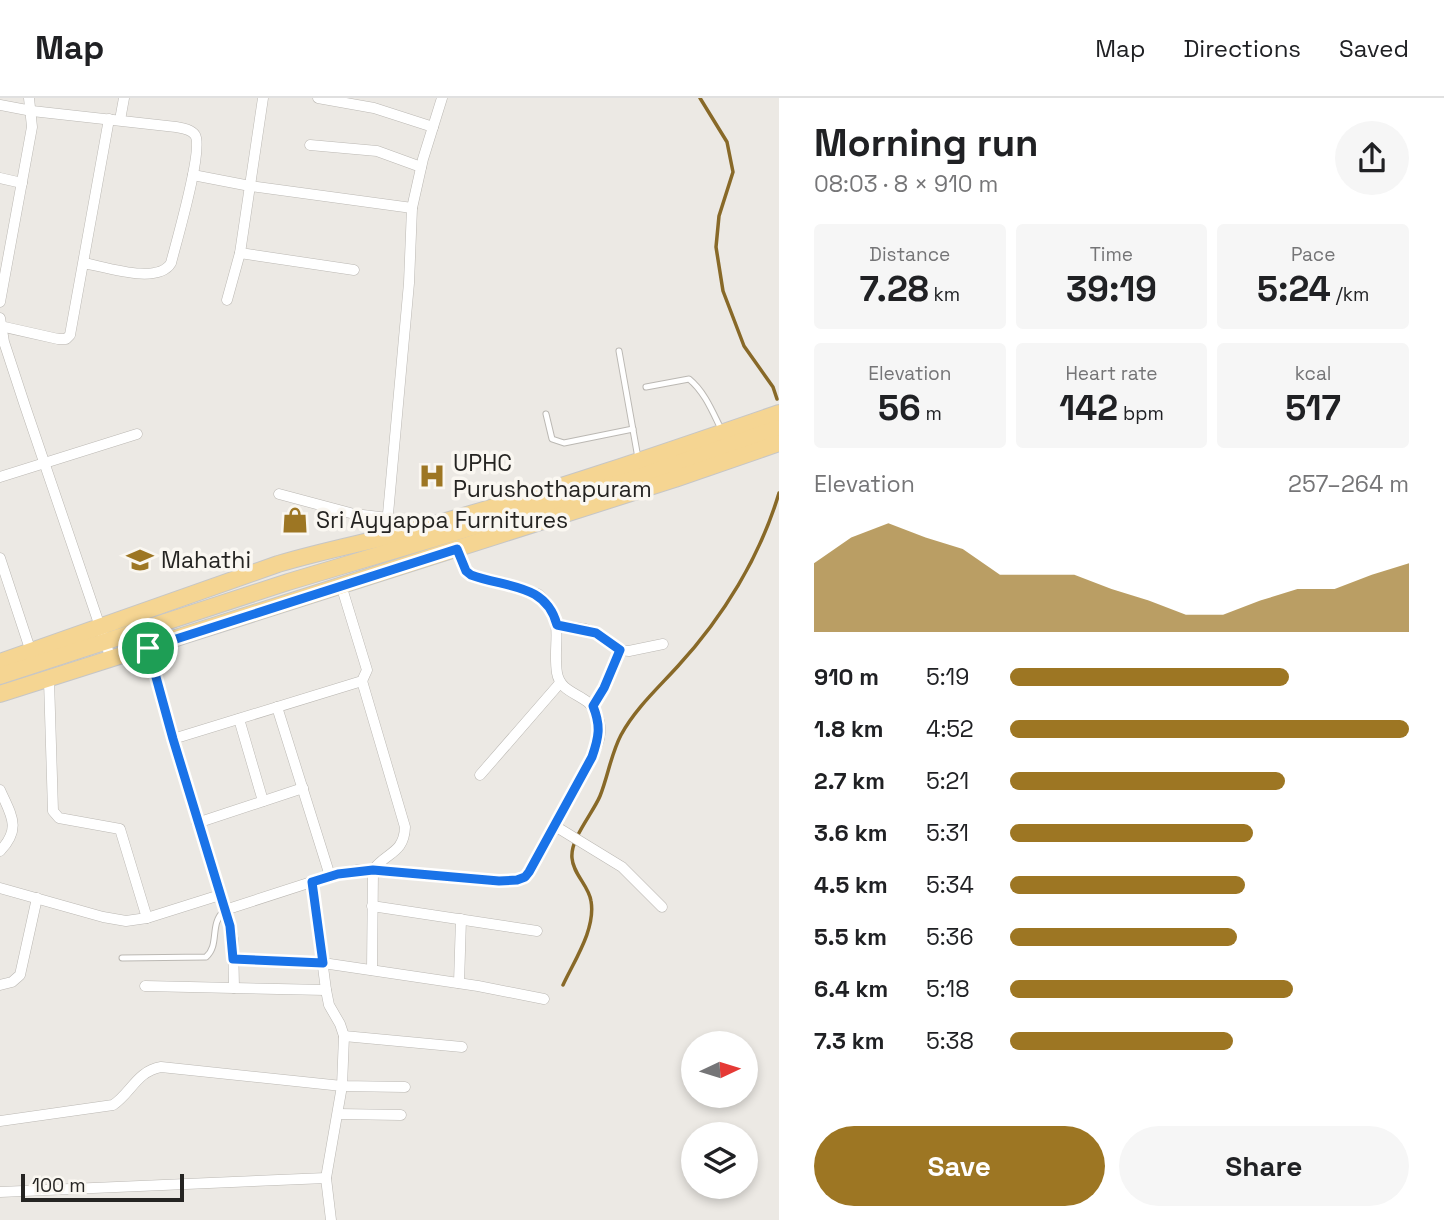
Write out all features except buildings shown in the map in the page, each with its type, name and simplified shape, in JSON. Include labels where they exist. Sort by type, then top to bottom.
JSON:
[{"type":"main road","points":[[0,676],[278,564],[544,491],[779,413]]},
{"type":"main road","points":[[0,662],[307,576],[630,480],[779,428]]},
{"type":"main road","points":[[0,694],[457,549],[779,443]]},
{"type":"street","points":[[0,302],[5,247],[22,183],[32,127],[29,98]]},
{"type":"street","points":[[0,326],[58,340],[66,339],[70,335],[115,119],[124,98]]},
{"type":"street","points":[[227,300],[240,253],[262,98]]},
{"type":"street","points":[[318,98],[369,102],[433,127]]},
{"type":"street","points":[[386,536],[409,283],[412,208],[421,167],[442,98]]},
{"type":"street","points":[[0,105],[176,127],[196,136],[198,144],[193,175],[167,270],[157,274],[142,274],[85,262]]},
{"type":"street","points":[[310,145],[377,151],[421,167]]},
{"type":"street","points":[[193,175],[250,186],[412,208]]},
{"type":"street","points":[[0,178],[22,183]]},
{"type":"street","points":[[240,253],[354,270]]},
{"type":"street","points":[[0,318],[0,326],[44,462],[111,659]]},
{"type":"street","points":[[0,477],[137,434]]},
{"type":"street","points":[[279,494],[354,514],[388,518]]},
{"type":"street","points":[[225,910],[330,876],[373,870],[499,881],[517,880],[529,872],[598,740],[600,730],[593,706],[566,690],[560,683],[557,671],[557,625],[553,610],[538,594],[471,575],[466,571],[457,549]]},
{"type":"street","points":[[0,558],[31,652]]},
{"type":"street","points":[[341,585],[367,670],[362,681],[405,827],[402,844],[381,860],[373,870],[372,970]]},
{"type":"street","points":[[557,625],[596,633],[620,650],[629,651],[663,644]]},
{"type":"street","points":[[148,648],[233,939],[234,988]]},
{"type":"street","points":[[593,706],[620,650]]},
{"type":"street","points":[[49,680],[55,816],[120,829],[147,918]]},
{"type":"street","points":[[173,739],[362,681]]},
{"type":"street","points":[[480,775],[560,683]]},
{"type":"street","points":[[277,707],[330,876]]},
{"type":"street","points":[[239,719],[263,801]]},
{"type":"street","points":[[198,823],[303,788]]},
{"type":"street","points":[[0,790],[9,808],[13,825],[12,836],[0,851]]},
{"type":"street","points":[[555,826],[622,867],[662,907]]},
{"type":"street","points":[[312,882],[329,1005],[344,1036],[342,1086],[326,1178],[331,1220]]},
{"type":"street","points":[[0,888],[126,921],[147,918],[220,895]]},
{"type":"street","points":[[0,985],[12,982],[20,975],[37,898]]},
{"type":"street","points":[[372,906],[537,931]]},
{"type":"street","points":[[459,983],[461,919]]},
{"type":"street","points":[[233,959],[323,963],[459,983],[544,999]]},
{"type":"street","points":[[145,986],[326,990]]},
{"type":"street","points":[[344,1036],[461,1047]]},
{"type":"street","points":[[0,1121],[113,1105],[122,1099],[144,1072],[150,1068],[161,1067],[342,1086],[405,1087]]},
{"type":"street","points":[[338,1114],[401,1115]]},
{"type":"street","points":[[0,1192],[326,1178]]},
{"type":"lane","points":[[619,351],[638,460]]},
{"type":"lane","points":[[646,387],[689,379],[709,404],[722,432]]},
{"type":"lane","points":[[546,414],[551,439],[556,442],[564,443],[633,429]]},
{"type":"lane","points":[[122,958],[206,957],[212,951],[218,917],[225,910]]},
{"type":"waterway","points":[[700,98],[727,142],[733,172],[719,216],[716,247],[723,291],[744,346],[773,387],[777,399]]},
{"type":"waterway","points":[[563,985],[587,934],[592,912],[590,896],[573,864],[572,851],[600,796],[618,742],[640,708],[725,607],[762,540],[779,493]]},
{"type":"place","name":"UPHC Purushothapuram","points":[[432,476]]},
{"type":"place","name":"Sri Ayyappa Furnitures","points":[[295,520]]},
{"type":"place","name":"Mahathi","points":[[140,560]]},
{"type":"route","points":[[457,549],[463,566],[471,575],[538,594],[553,610],[557,625],[596,633],[620,650],[593,706],[600,730],[592,757],[537,860],[525,877],[499,881],[358,870],[312,882],[323,963],[233,959],[230,926],[148,648],[457,549]]}]
